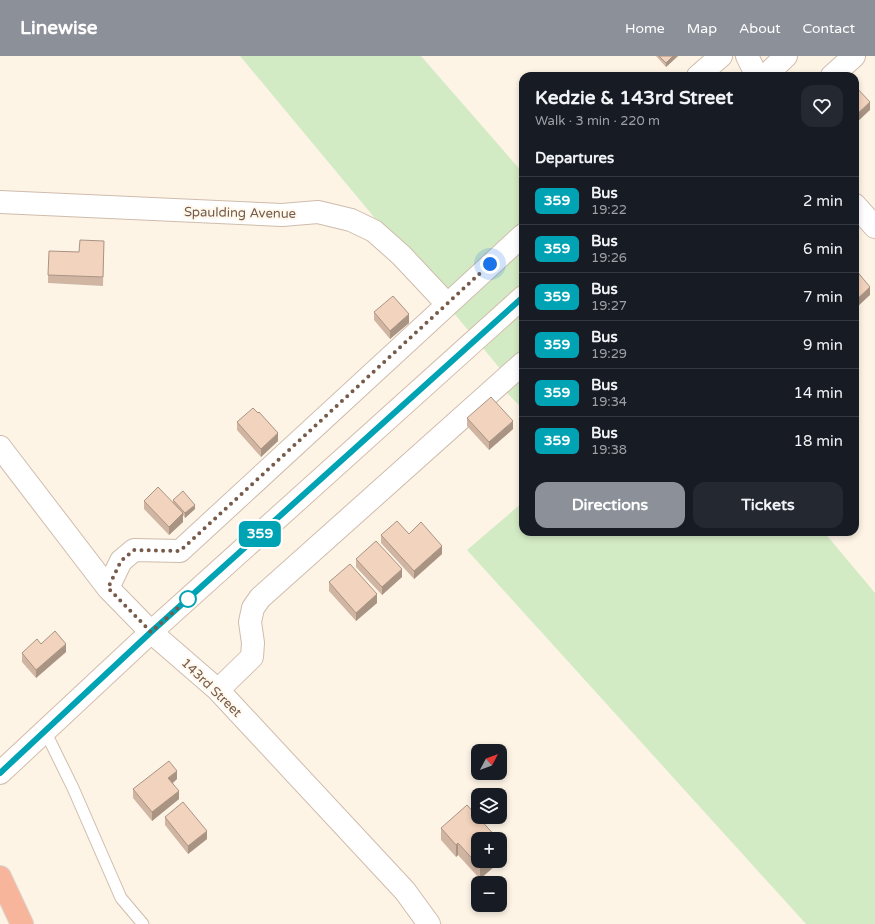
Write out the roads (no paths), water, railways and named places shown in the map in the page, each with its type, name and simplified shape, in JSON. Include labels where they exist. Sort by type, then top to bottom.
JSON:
[{"type":"highway","points":[[0,877],[22,924]]},
{"type":"highway","points":[[0,888],[10,924]]},
{"type":"street","points":[[703,72],[721,56]]},
{"type":"street","points":[[747,56],[755,72]]},
{"type":"street","points":[[769,72],[786,56]]},
{"type":"street","points":[[836,72],[854,56]]},
{"type":"street","name":"Spaulding Avenue","points":[[0,202],[282,215],[318,212],[351,220],[374,231],[401,255],[447,304]]},
{"type":"street","points":[[859,209],[874,225]]},
{"type":"street","points":[[108,588],[121,561],[134,550],[180,551],[519,239]]},
{"type":"street","points":[[0,773],[151,632],[519,301]]},
{"type":"street","points":[[218,690],[252,657],[253,643],[250,622],[253,608],[260,598],[519,367]]},
{"type":"street","name":"143rd Street","points":[[0,447],[108,588],[151,632],[218,690],[405,891],[429,924]]},
{"type":"lane","points":[[45,731],[73,788],[122,898],[143,924]]}]
